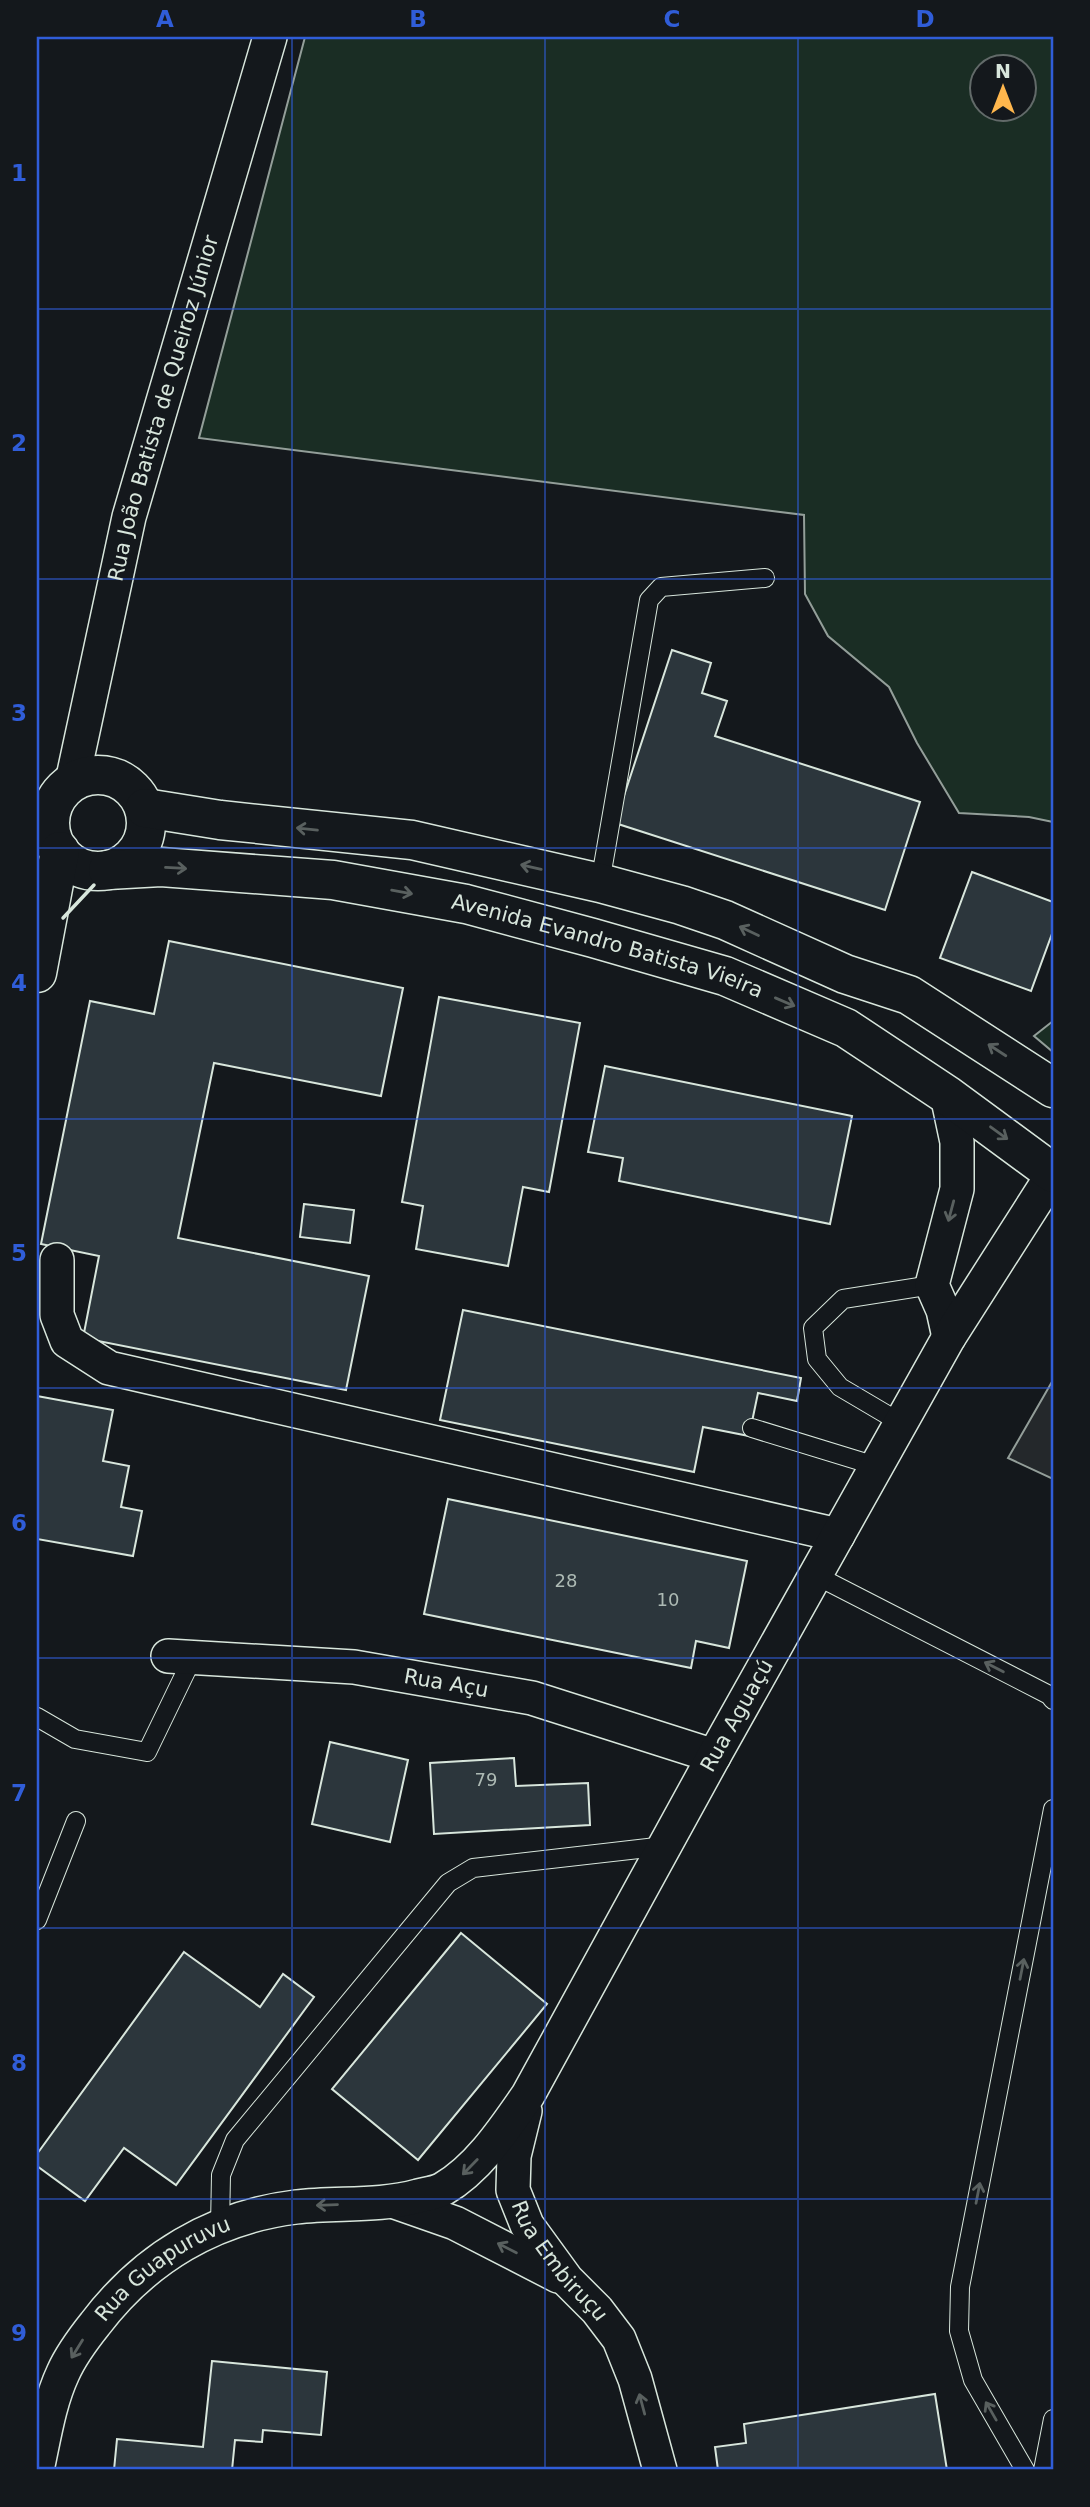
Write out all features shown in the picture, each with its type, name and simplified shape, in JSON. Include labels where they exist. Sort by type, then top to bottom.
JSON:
[{"type":"main road","points":[[86,776],[115,777],[128,784],[145,808],[147,824],[144,840],[136,854],[123,864],[108,870],[81,868],[69,861],[52,838],[50,822],[53,807],[61,793],[72,782],[86,776]]},
{"type":"main road","points":[[145,808],[220,820],[412,840],[600,883],[725,920],[845,974],[909,995],[1053,1088]]},
{"type":"main road","points":[[37,973],[60,851]]},
{"type":"main road","name":"Avenida Evandro Batista Vieira","points":[[108,870],[161,867],[333,880],[466,904],[593,937],[725,976],[846,1028],[947,1095],[1053,1173]]},
{"type":"street","name":"Rua João Batista de Queiroz Júnior","points":[[72,782],[129,517],[270,37]]},
{"type":"street","points":[[947,1095],[957,1142],[957,1189],[932,1285],[943,1310],[949,1337]]},
{"type":"street","name":"Rua Aguaçú","points":[[528,2095],[949,1337],[1053,1173]]},
{"type":"street","points":[[57,1259],[57,1315],[66,1342],[109,1368],[838,1535]]},
{"type":"street","name":"Rua Açu","points":[[181,1657],[354,1667],[533,1698],[714,1756]]},
{"type":"street","points":[[395,2202],[440,2190],[459,2178],[503,2132],[528,2095]]},
{"type":"street","name":"Rua Embiruçu","points":[[528,2095],[514,2156],[513,2190],[527,2225],[567,2280],[597,2310],[619,2339],[635,2379],[660,2470]]},
{"type":"street","points":[[395,2202],[455,2223],[567,2280]]},
{"type":"street","name":"Rua Guapuruvu","points":[[37,2470],[63,2372],[108,2306],[138,2274],[175,2249],[220,2226],[254,2214],[298,2206],[395,2202]]},
{"type":"lane","points":[[600,883],[649,600],[661,587],[765,578]]},
{"type":"lane","points":[[901,1423],[840,1387],[817,1359],[813,1328],[842,1299],[932,1285]]},
{"type":"lane","points":[[752,1428],[876,1466]]},
{"type":"lane","points":[[816,1575],[1037,1689],[1053,1700]]},
{"type":"lane","points":[[37,1717],[75,1739],[147,1752],[181,1657]]},
{"type":"lane","points":[[1025,2470],[972,2380],[959,2331],[960,2287],[1053,1809]]},
{"type":"lane","points":[[37,1920],[76,1821]]},
{"type":"lane","points":[[220,2226],[221,2175],[235,2140],[448,1882],[473,1868],[665,1846]]},
{"type":"lane","points":[[1043,2470],[1053,2419]]},
{"type":"green space","points":[[305,37],[1053,37],[1053,822],[1029,817],[959,813],[917,743],[889,687],[828,636],[805,594],[804,515],[199,438]]},
{"type":"green space","points":[[1053,1021],[1053,1052],[1034,1036]]},
{"type":"shaded area","points":[[1053,1380],[1053,1479],[1008,1458]]},
{"type":"building","points":[[672,650],[711,663],[702,693],[727,701],[715,736],[920,802],[885,910],[615,823]]},
{"type":"building","points":[[972,872],[1053,902],[1053,931],[1031,991],[940,958]]},
{"type":"building","points":[[169,941],[403,988],[381,1096],[214,1063],[178,1238],[369,1276],[346,1390],[83,1338],[99,1256],[41,1244],[90,1001],[154,1014]]},
{"type":"building","points":[[439,997],[580,1023],[549,1192],[523,1187],[508,1266],[416,1249],[423,1206],[402,1202]]},
{"type":"building","points":[[605,1066],[852,1116],[830,1224],[619,1181],[623,1158],[588,1152]]},
{"type":"building","points":[[304,1204],[354,1210],[350,1243],[300,1237]]},
{"type":"building","points":[[463,1310],[801,1378],[797,1401],[758,1393],[749,1436],[703,1427],[694,1472],[440,1420]]},
{"type":"building","points":[[37,1396],[113,1410],[103,1461],[129,1466],[121,1507],[142,1511],[133,1556],[37,1539]]},
{"type":"building","points":[[448,1499],[747,1561],[729,1648],[696,1641],[691,1668],[424,1614]]},
{"type":"building","points":[[330,1742],[408,1760],[390,1842],[312,1824]]},
{"type":"building","points":[[514,1758],[516,1786],[588,1783],[590,1825],[434,1834],[430,1763]]},
{"type":"building","points":[[461,1933],[547,2004],[418,2160],[332,2089]]},
{"type":"building","points":[[184,1952],[260,2007],[283,1974],[314,1997],[176,2185],[124,2148],[85,2201],[37,2166],[37,2154]]},
{"type":"building","points":[[212,2361],[327,2372],[321,2435],[263,2430],[262,2442],[235,2440],[232,2470],[114,2470],[117,2439],[203,2447]]},
{"type":"building","points":[[935,2394],[947,2470],[718,2470],[715,2447],[746,2443],[744,2424]]},
{"type":"wall","points":[[63,918],[94,885]]}]
